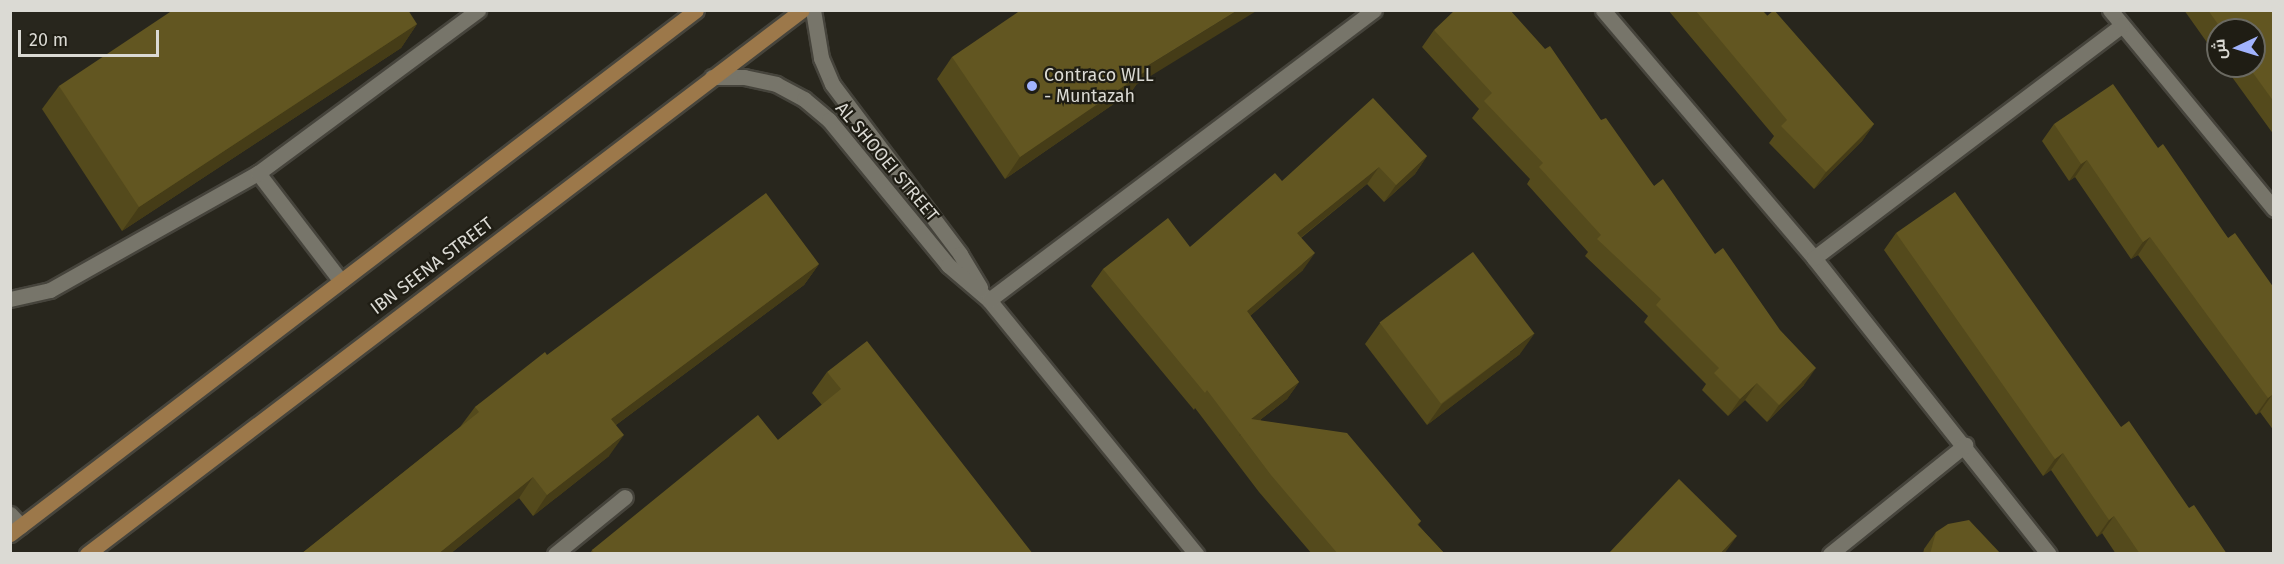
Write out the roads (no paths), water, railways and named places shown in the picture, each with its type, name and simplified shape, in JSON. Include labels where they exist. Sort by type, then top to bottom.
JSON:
[{"type":"street","points":[[10,299],[50,290],[258,173],[478,10]]},
{"type":"street","points":[[14,525],[341,281],[696,10]]},
{"type":"street","name":"IBN SEENA STREET","points":[[87,554],[802,10]]},
{"type":"street","name":"AL SHOOEI STREET","points":[[813,10],[821,58],[832,84],[960,254],[986,296],[1196,554]]},
{"type":"street","points":[[986,296],[1374,10]]},
{"type":"street","points":[[1603,10],[1814,258],[2049,554]]},
{"type":"street","points":[[2110,10],[2274,209]]},
{"type":"street","points":[[1814,258],[2122,25]]},
{"type":"street","name":"AL SHOOEI STREET","points":[[712,77],[744,77],[776,84],[804,99],[829,120],[948,265],[986,296]]},
{"type":"street","points":[[258,173],[341,281]]},
{"type":"street","points":[[1830,554],[1965,446]]},
{"type":"street","points":[[555,554],[625,497]]},
{"type":"place","name":"Contraco WLL - Muntazah","points":[[1032,86]]}]
